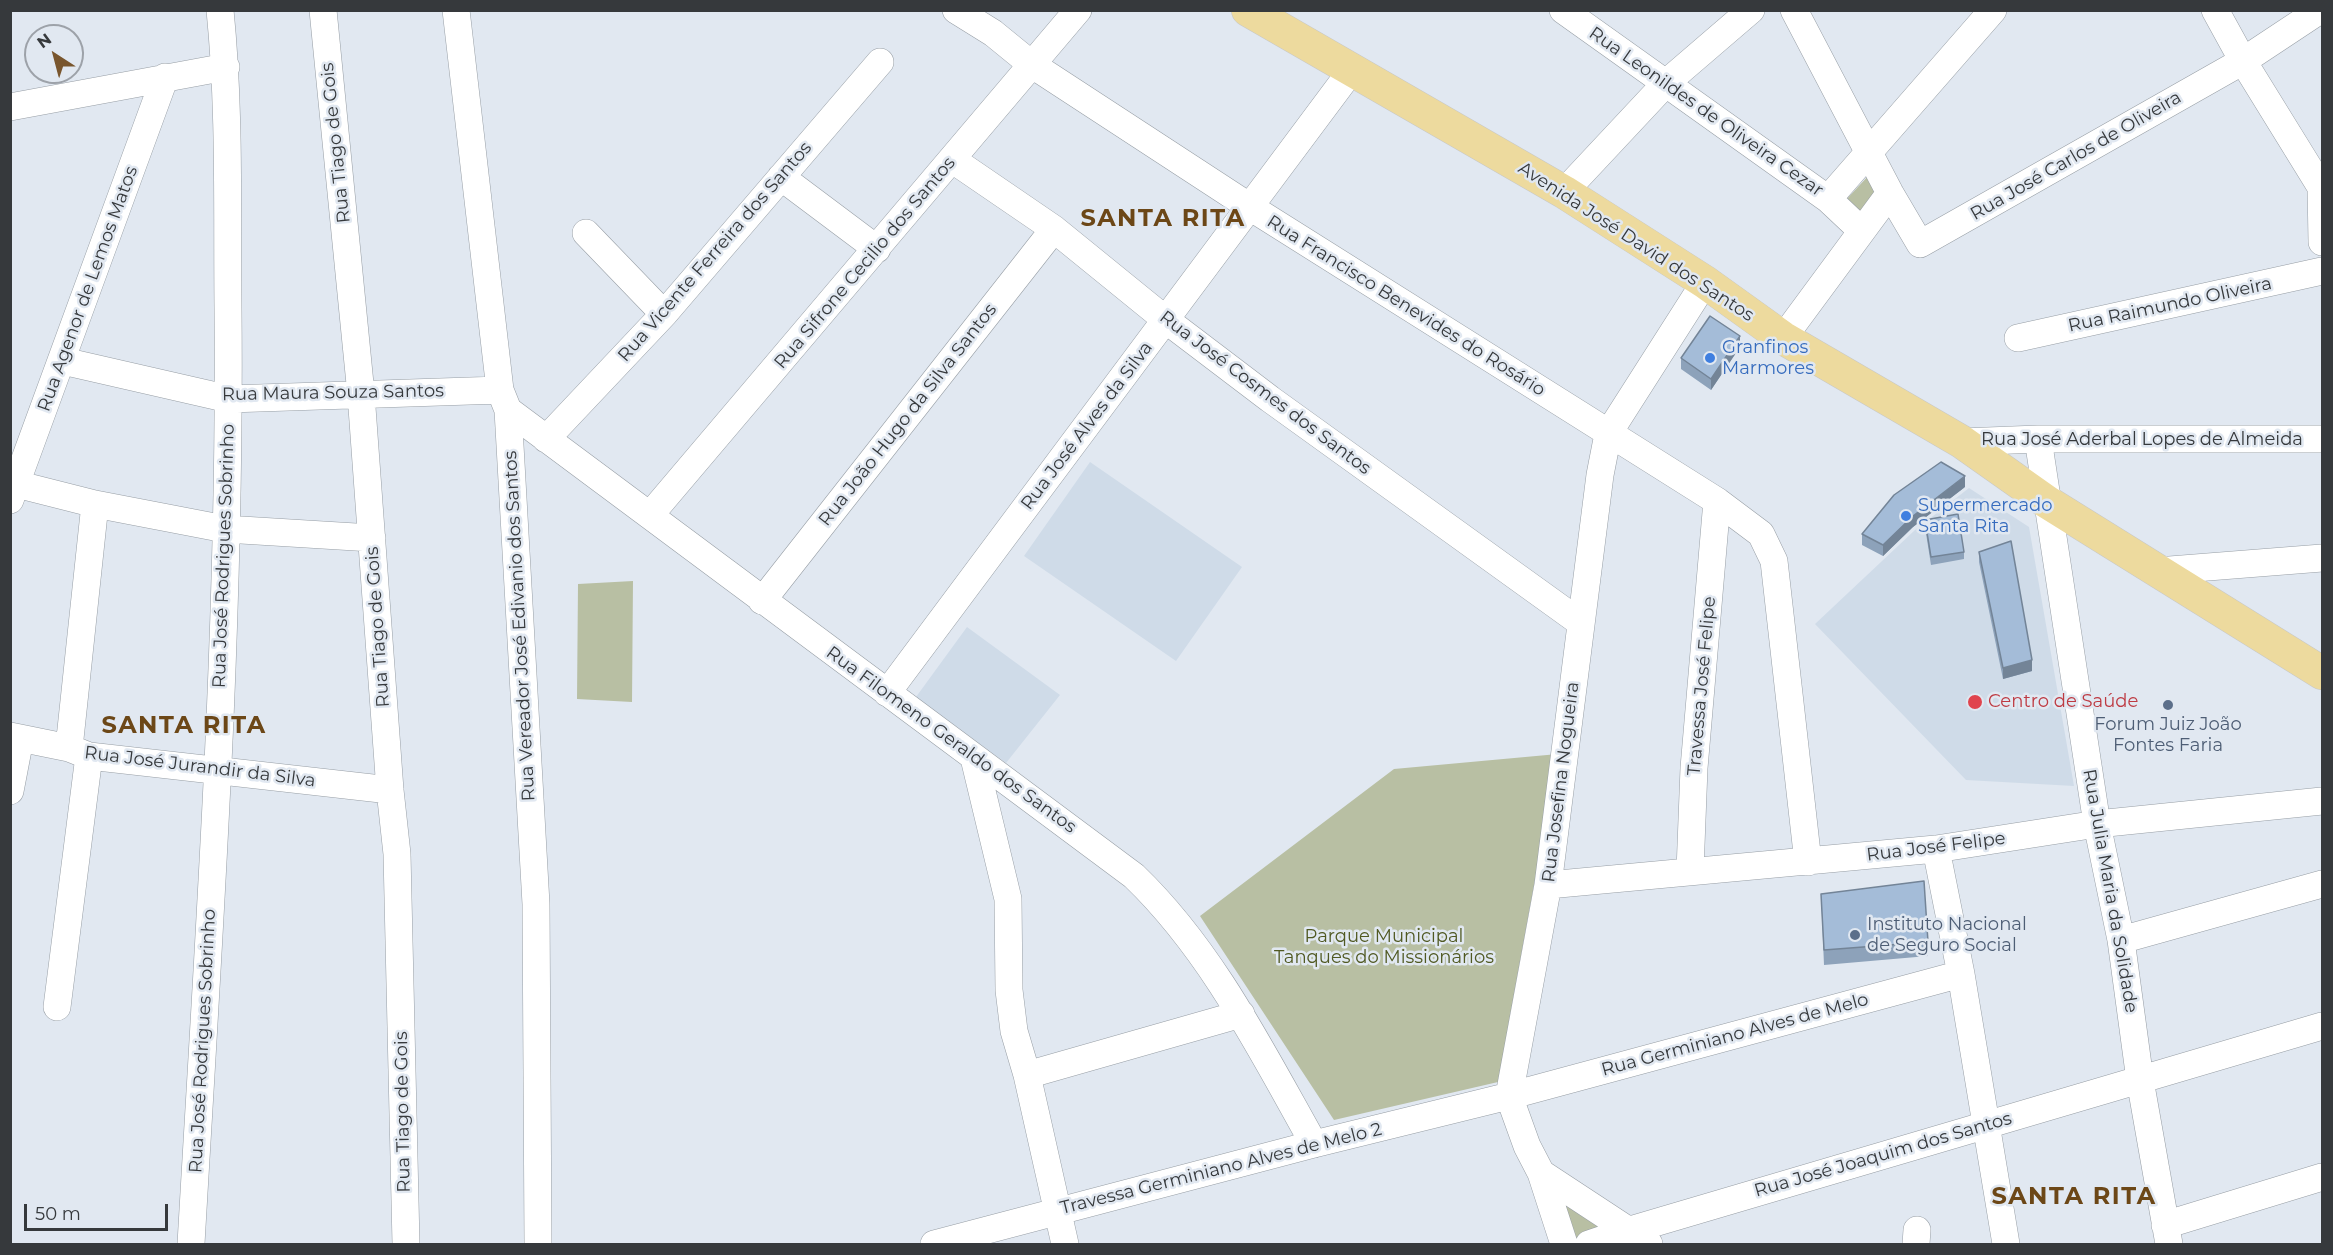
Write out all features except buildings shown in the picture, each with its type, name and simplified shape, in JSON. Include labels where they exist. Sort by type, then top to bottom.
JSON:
[{"type":"main road","name":"Avenida José David dos Santos","points":[[1248,10],[1564,192],[1705,282],[1783,338],[1962,442],[2047,502],[2322,673]]},
{"type":"street","name":"Rua José Rodrigues Sobrinho","points":[[191,1245],[218,771],[229,399],[226,67],[220,10]]},
{"type":"street","name":"Rua Tiago de Gois","points":[[323,10],[361,394],[390,790],[398,854],[406,1245]]},
{"type":"street","name":"Rua Vereador José Edivanio dos Santos","points":[[456,10],[504,400],[536,904],[538,1245]]},
{"type":"street","name":"Rua Francisco Benevides do Rosário","points":[[956,10],[993,33],[1031,64],[1250,207],[1717,501],[1761,534],[1774,561],[1808,862]]},
{"type":"street","name":"Rua Sifrone Cecilio dos Santos","points":[[650,515],[1078,10]]},
{"type":"street","name":"Rua Leonildes de Oliveira Cezar","points":[[1563,10],[1828,199],[1993,10]]},
{"type":"street","points":[[1564,192],[1666,83],[1751,10]]},
{"type":"street","name":"Rua José Carlos de Oliveira","points":[[1794,10],[1890,193],[1920,244],[2243,61],[2320,10]]},
{"type":"street","points":[[2215,10],[2243,61],[2322,187],[2322,242]]},
{"type":"street","name":"Rua Vicente Ferreira dos Santos","points":[[546,440],[664,314],[880,62]]},
{"type":"street","points":[[10,107],[226,67]]},
{"type":"street","name":"Rua José Alves da Silva","points":[[887,693],[1351,71]]},
{"type":"street","name":"Rua Agenor de Lemos Matos","points":[[14,492],[165,77]]},
{"type":"street","name":"Rua José Cosmes dos Santos","points":[[953,159],[1054,229],[1166,320],[1279,406],[1581,623]]},
{"type":"street","points":[[781,177],[877,249]]},
{"type":"street","points":[[1783,338],[1890,193]]},
{"type":"street","points":[[1828,199],[1862,231]]},
{"type":"street","name":"Rua João Hugo da Silva Santos","points":[[762,601],[1054,229]]},
{"type":"street","points":[[586,233],[664,314]]},
{"type":"street","name":"Rua Raimundo Oliveira","points":[[2018,338],[2322,272]]},
{"type":"street","name":"Rua Josefina Nogueira","points":[[1509,1096],[1548,885],[1581,623],[1608,434],[1705,282]]},
{"type":"street","name":"Rua Maura Souza Santos","points":[[63,360],[229,399],[361,394],[504,400]]},
{"type":"street","name":"Rua Filomeno Geraldo dos Santos","points":[[504,400],[546,440],[1134,876],[1166,906],[1195,943],[1241,1014],[1314,1144]]},
{"type":"street","name":"Rua José Aderbal Lopes de Almeida","points":[[1962,442],[2038,439],[2322,439]]},
{"type":"street","name":"Rua Julia Maria da Solidade","points":[[2038,439],[2097,824],[2121,940],[2140,1080],[2167,1235]]},
{"type":"street","points":[[14,492],[95,504],[225,529],[372,538]]},
{"type":"street","name":"Travessa José Felipe","points":[[1690,871],[1694,768],[1717,501]]},
{"type":"street","points":[[57,1007],[79,752],[95,504]]},
{"type":"street","points":[[2157,571],[2322,558]]},
{"type":"street","points":[[10,791],[15,738]]},
{"type":"street","name":"Rua José Jurandir da Silva","points":[[15,738],[79,752],[218,771],[390,790]]},
{"type":"street","points":[[974,758],[1008,899],[1010,1005],[1014,1031],[1027,1075],[1065,1245]]},
{"type":"street","name":"Rua José Felipe","points":[[1548,885],[1936,849],[2097,824],[2322,801]]},
{"type":"street","points":[[1936,849],[1961,974],[2006,1245]]},
{"type":"street","points":[[2121,940],[2322,884]]},
{"type":"street","name":"Rua Germiniano Alves de Melo","points":[[1509,1096],[1961,974]]},
{"type":"street","points":[[1027,1075],[1241,1014]]},
{"type":"street","name":"Rua José Joaquim dos Santos","points":[[1589,1245],[1638,1238],[1986,1125],[2322,1026]]},
{"type":"street","points":[[1509,1096],[1527,1146],[1541,1173],[1564,1245]]},
{"type":"street","name":"Travessa Germiniano Alves de Melo 2","points":[[934,1245],[1314,1144],[1509,1096]]},
{"type":"street","points":[[1541,1173],[1638,1238]]},
{"type":"street","points":[[2167,1235],[2322,1177]]},
{"type":"shaded area","points":[[1090,462],[1242,567],[1176,661],[1024,556]]},
{"type":"shaded area","name":"Centro de Saúde","points":[[1969,488],[2029,527],[2074,786],[1966,780],[1815,624],[1915,530]]},
{"type":"shaded area","points":[[967,627],[1060,695],[1006,763],[916,697]]},
{"type":"green space","points":[[1870,174],[1881,199],[1864,220],[1844,202]]},
{"type":"green space","points":[[633,581],[632,702],[577,699],[578,584]]},
{"type":"green space","name":"Parque Municipal Tanques do Missionários","points":[[1558,754],[1498,1082],[1334,1120],[1200,916],[1394,769]]},
{"type":"green space","points":[[1557,1193],[1614,1225],[1573,1240]]},
{"type":"place","name":"Granfinos Marmores","points":[[1710,358]]},
{"type":"place","name":"Supermercado Santa Rita","points":[[1906,516]]},
{"type":"place","name":"Centro de Saúde","points":[[1975,702]]},
{"type":"place","name":"Forum Juiz João Fontes Faria","points":[[2168,705]]},
{"type":"place","name":"Instituto Nacional de Seguro Social","points":[[1855,935]]},
{"type":"district","name":"SANTA RITA","points":[[1163,219]]},
{"type":"district","name":"SANTA RITA","points":[[184,726]]},
{"type":"district","name":"SANTA RITA","points":[[2074,1197]]}]
